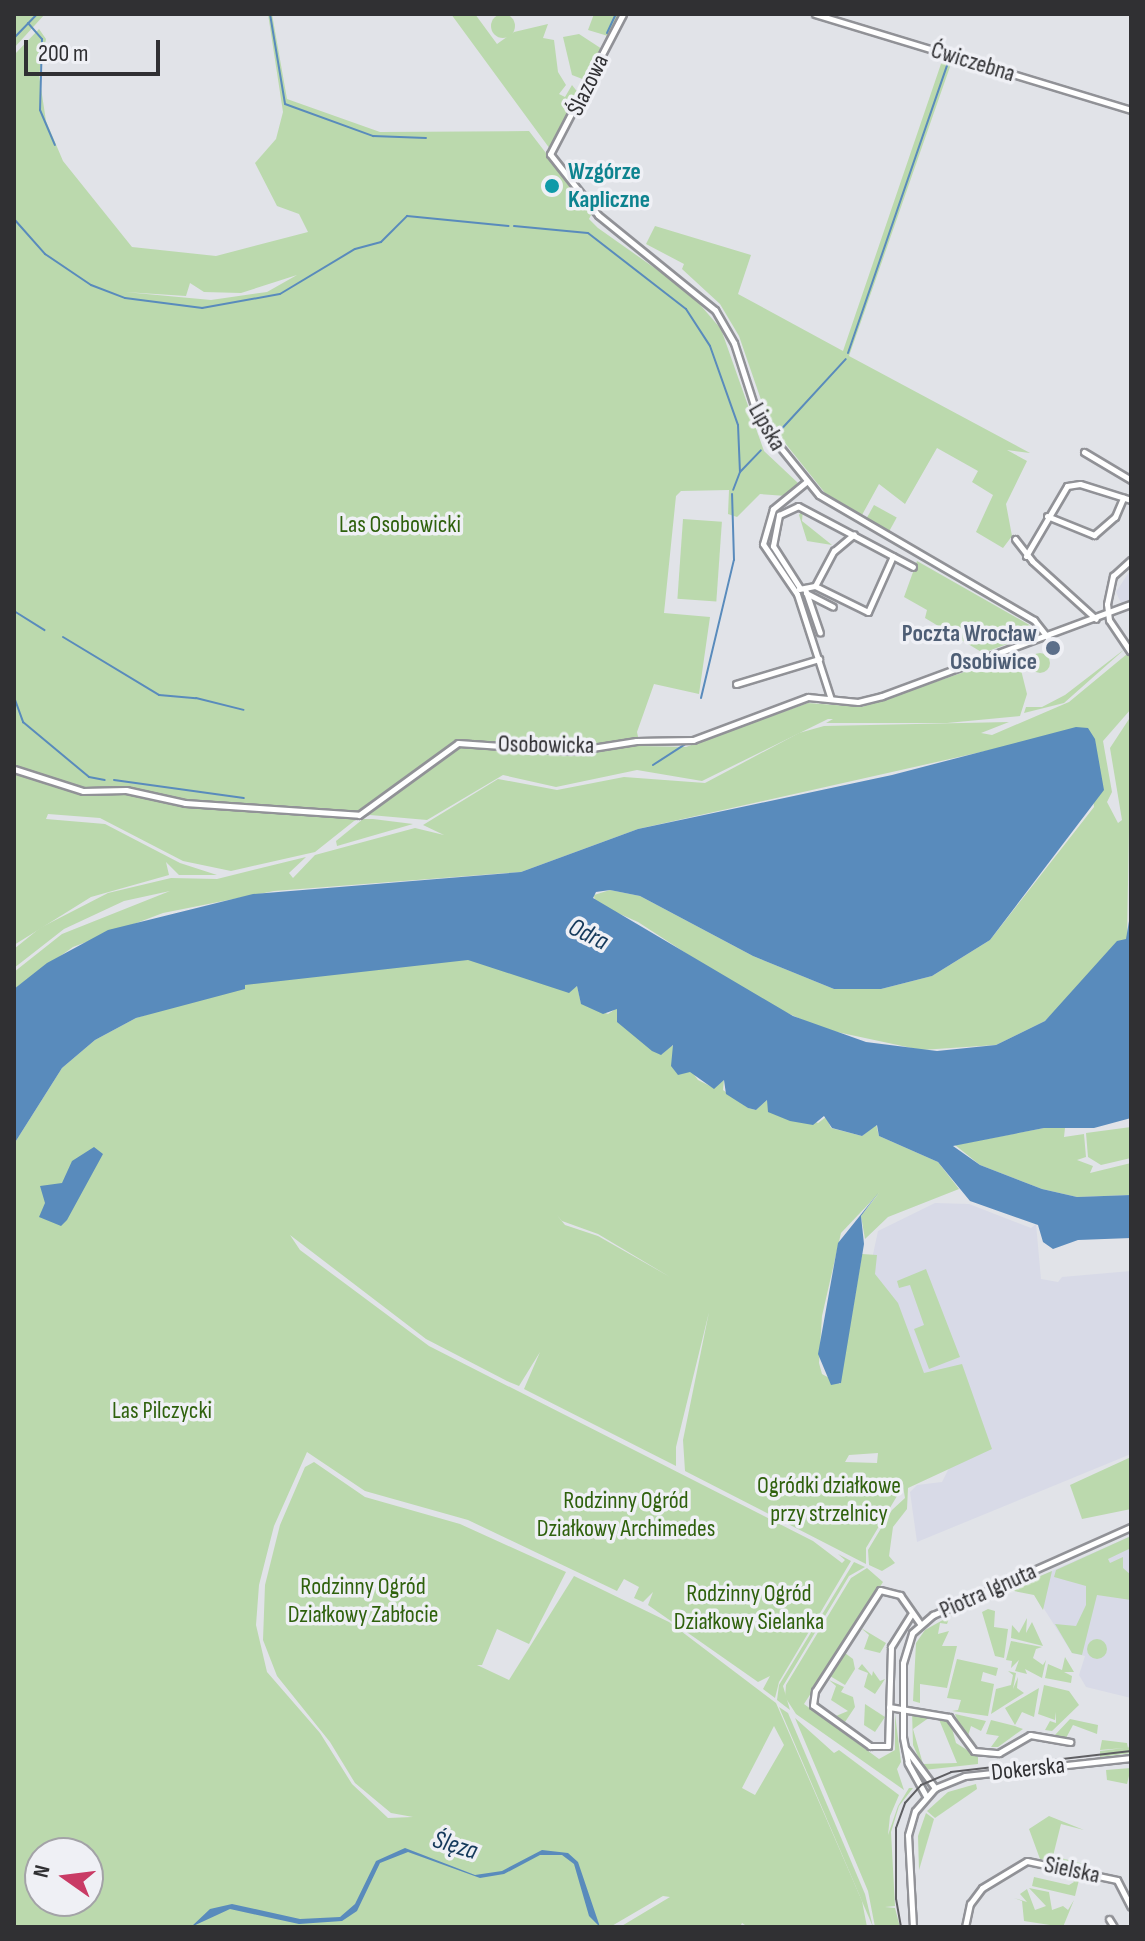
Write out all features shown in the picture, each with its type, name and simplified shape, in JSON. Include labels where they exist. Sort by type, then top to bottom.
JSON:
[{"type":"street","name":"Ślazowa","points":[[550,154],[623,14]]},
{"type":"street","name":"Ćwiczebna","points":[[815,14],[1131,110]]},
{"type":"street","name":"Lipska","points":[[550,154],[598,215],[715,310],[734,343],[759,421],[806,482],[829,502],[1039,623],[1048,638]]},
{"type":"street","points":[[1084,452],[1131,480]]},
{"type":"street","points":[[806,482],[773,509],[763,544],[802,590],[833,607]]},
{"type":"street","points":[[1026,556],[1059,492],[1070,485],[1131,500]]},
{"type":"street","points":[[1047,516],[1094,535],[1115,517],[1123,498]]},
{"type":"street","points":[[820,633],[802,590],[774,551],[779,515],[804,506],[913,567]]},
{"type":"street","points":[[815,586],[834,551],[854,534]]},
{"type":"street","points":[[1015,539],[1026,556],[1096,620]]},
{"type":"street","points":[[802,590],[815,586],[868,612],[893,556]]},
{"type":"street","points":[[1130,651],[1108,614],[1111,580],[1131,560]]},
{"type":"street","points":[[802,590],[831,699]]},
{"type":"street","name":"Osobowicka","points":[[14,769],[83,791],[126,790],[185,803],[359,815],[458,743],[573,751],[636,741],[683,742],[803,699],[871,699],[1048,638],[1131,604]]},
{"type":"street","points":[[736,684],[819,659]]},
{"type":"street","name":"Piotra Ignuta","points":[[930,1792],[905,1748],[904,1653],[920,1624],[1131,1527]]},
{"type":"street","points":[[912,1613],[891,1647],[889,1744],[878,1748],[811,1700],[880,1590],[894,1590],[912,1613],[920,1624]]},
{"type":"street","name":"Dokerska","points":[[889,1707],[949,1717],[974,1751],[999,1753],[1030,1735],[1070,1742]]},
{"type":"street","points":[[905,1748],[930,1792],[908,1835],[913,1927]]},
{"type":"street","name":"Dokerska","points":[[930,1792],[965,1776],[1131,1758]]},
{"type":"street","name":"Sielska","points":[[965,1927],[975,1896],[1021,1862],[1117,1880],[1130,1899]]},
{"type":"street","points":[[1130,1899],[1131,1907]]},
{"type":"street","points":[[1109,1919],[1114,1927]]},
{"type":"shaded area","points":[[1131,569],[1131,599],[1121,603],[1116,592]]},
{"type":"shaded area","points":[[935,1203],[969,1204],[1031,1228],[1036,1224],[1041,1279],[1058,1282],[1062,1277],[1131,1271],[1131,1454],[917,1542],[910,1492],[917,1485],[942,1482],[953,1460],[869,1273],[878,1231]]},
{"type":"shaded area","points":[[1131,1536],[1131,1698],[1086,1687],[1079,1675],[1085,1656],[1072,1653],[1027,1582]]},
{"type":"green space","points":[[14,14],[45,14],[14,48]]},
{"type":"green space","name":"Las Osobowicki","points":[[268,14],[272,14],[287,99],[380,132],[529,131],[592,213],[589,219],[690,293],[721,329],[764,451],[798,483],[786,496],[760,494],[737,517],[728,514],[729,490],[681,491],[676,496],[664,613],[710,617],[699,694],[654,684],[637,732],[640,746],[686,747],[808,703],[862,707],[1017,654],[1027,694],[1020,716],[947,723],[826,723],[833,719],[828,719],[702,781],[637,770],[556,787],[503,775],[427,820],[370,815],[354,821],[315,852],[231,871],[183,861],[100,818],[48,814],[46,819],[105,824],[180,863],[217,875],[179,875],[166,862],[169,875],[91,897],[14,945],[14,55],[39,29],[46,39],[39,75],[46,121],[63,161],[132,247],[216,256],[308,232],[299,214],[277,206],[255,163],[276,139],[283,112]],"holes":[[[297,275],[267,292],[211,300],[125,292],[186,296],[190,283],[204,292],[241,293]]]},
{"type":"green space","points":[[451,14],[475,14],[497,44],[514,32],[548,24],[543,38],[554,40],[558,72],[566,85],[559,94],[565,97],[572,85],[579,94],[550,149]]},
{"type":"green space","points":[[503,14],[512,17],[515,26],[512,35],[503,38],[494,35],[491,26],[494,17]]},
{"type":"green space","points":[[594,14],[619,14],[608,36],[588,30]]},
{"type":"green space","points":[[579,34],[602,49],[585,80],[572,75],[563,37]]},
{"type":"green space","points":[[943,58],[952,61],[849,356],[1030,453],[1007,450],[1027,461],[1006,504],[1012,536],[1003,548],[976,532],[993,495],[972,482],[978,471],[937,448],[905,504],[879,484],[862,515],[825,493],[769,423],[739,336],[720,304],[682,269],[684,264],[646,244],[655,226],[751,255],[738,294],[843,351]]},
{"type":"green space","points":[[874,505],[897,518],[889,531],[867,518]]},
{"type":"green space","points":[[803,509],[802,521],[832,545],[807,541],[799,515]]},
{"type":"green space","points":[[683,519],[722,522],[716,602],[677,599]]},
{"type":"green space","points":[[917,561],[1040,632],[983,653],[925,618],[927,610],[904,597]]},
{"type":"green space","points":[[1126,648],[1064,703],[1024,713],[1026,707],[1042,707],[1065,695]]},
{"type":"green space","points":[[1036,653],[1044,653],[1050,663],[1044,673],[1036,673],[1030,667],[1030,659]]},
{"type":"green space","points":[[1127,654],[1131,656],[1131,709],[1103,741],[1112,792],[1107,802],[1118,823],[1122,820],[1110,748],[1131,716],[1127,939],[1045,1021],[996,1045],[921,1050],[823,1029],[758,1000],[638,922],[595,903],[594,895],[610,890],[640,896],[753,956],[834,989],[881,989],[932,976],[990,940],[1094,807],[1088,728],[638,829],[521,872],[274,891],[163,913],[73,947],[14,989],[14,972],[62,934],[170,891],[124,901],[64,929],[14,968],[14,949],[40,928],[108,893],[171,878],[217,879],[306,857],[289,873],[293,878],[315,855],[415,828],[444,835],[423,825],[498,779],[557,790],[624,777],[705,783],[799,733],[824,726],[1009,722],[981,733],[992,735],[1069,702]]},
{"type":"green space","points":[[363,819],[413,824],[337,846],[336,841]]},
{"type":"green space","points":[[468,959],[569,992],[577,986],[581,1003],[608,1014],[617,1008],[662,1054],[672,1045],[698,1080],[714,1088],[724,1080],[723,1090],[748,1108],[756,1110],[767,1100],[818,1123],[826,1117],[831,1128],[862,1136],[876,1124],[879,1136],[938,1162],[959,1189],[888,1217],[865,1239],[861,1216],[879,1193],[841,1233],[822,1316],[819,1363],[822,1374],[840,1384],[862,1254],[877,1255],[875,1274],[898,1303],[924,1373],[962,1364],[992,1449],[908,1488],[907,1509],[893,1527],[889,1556],[895,1563],[882,1571],[869,1565],[868,1550],[892,1510],[905,1498],[903,1486],[866,1548],[866,1564],[685,1471],[683,1440],[709,1312],[676,1447],[676,1466],[524,1389],[540,1352],[519,1386],[507,1381],[426,1339],[290,1235],[300,1250],[429,1346],[813,1541],[842,1563],[845,1560],[838,1554],[851,1561],[779,1682],[775,1698],[763,1689],[770,1676],[758,1682],[648,1605],[653,1592],[643,1602],[634,1598],[639,1587],[624,1579],[617,1591],[468,1520],[365,1491],[307,1452],[274,1526],[259,1585],[256,1625],[267,1672],[320,1733],[352,1784],[388,1818],[413,1817],[391,1813],[355,1783],[330,1742],[277,1676],[263,1640],[265,1585],[280,1525],[305,1467],[314,1462],[365,1497],[460,1524],[566,1572],[529,1644],[497,1629],[482,1665],[477,1665],[509,1680],[574,1576],[669,1622],[776,1703],[862,1901],[867,1927],[748,1927],[742,1923],[740,1927],[620,1927],[670,1897],[663,1896],[610,1927],[14,1927],[14,1144],[62,1068],[95,1040],[136,1018],[250,982],[386,963]],"holes":[[[556,1214],[562,1221],[598,1234],[670,1277],[598,1236],[565,1225]],[[878,1453],[877,1463],[845,1462],[849,1455]],[[774,1726],[784,1745],[755,1795],[742,1788]]]},
{"type":"green space","points":[[1131,1127],[1131,1158],[1101,1165],[1088,1157],[1086,1133]]},
{"type":"green space","points":[[1044,1128],[1065,1128],[1064,1137],[1084,1134],[1086,1157],[1077,1160],[1093,1166],[1090,1173],[1131,1163],[1131,1195],[1077,1197],[1042,1189],[980,1165],[955,1145]]},
{"type":"green space","points":[[926,1269],[960,1357],[929,1369],[914,1329],[924,1325],[910,1285],[899,1288],[897,1281]]},
{"type":"green space","points":[[1131,1457],[1131,1509],[1082,1519],[1070,1485]]},
{"type":"green space","points":[[1131,1536],[1131,1548],[1108,1559],[1110,1563],[1123,1557],[1123,1568],[1131,1575],[1131,1600],[1097,1595],[1082,1655],[1072,1653],[1055,1624],[1076,1626],[1086,1605],[1086,1586],[1054,1577],[1056,1570]]},
{"type":"green space","points":[[854,1562],[865,1567],[849,1576],[783,1686],[790,1710],[777,1700],[779,1685]]},
{"type":"green space","points":[[867,1568],[883,1582],[804,1704],[879,1759],[895,1750],[895,1714],[901,1762],[897,1769],[904,1790],[796,1714],[785,1697],[786,1685],[851,1578]]},
{"type":"green space","points":[[1052,1571],[1043,1610],[1034,1595],[1014,1591],[994,1596]]},
{"type":"green space","points":[[988,1609],[995,1611],[994,1627],[1008,1629],[1004,1658],[995,1656],[982,1612]]},
{"type":"green space","points":[[950,1616],[947,1624],[940,1623],[938,1634],[949,1631],[942,1646],[957,1646],[947,1688],[920,1684],[920,1703],[913,1701],[916,1643],[925,1630]]},
{"type":"green space","points":[[1027,1618],[1026,1633],[1032,1622],[1043,1646],[1011,1638],[1012,1625],[1019,1633]]},
{"type":"green space","points":[[861,1628],[886,1643],[880,1653],[864,1649],[869,1635]]},
{"type":"green space","points":[[1097,1639],[1104,1642],[1107,1649],[1104,1656],[1097,1659],[1090,1656],[1087,1649],[1090,1642]]},
{"type":"green space","points":[[1011,1641],[1042,1647],[1036,1649],[1033,1658],[1043,1665],[1046,1660],[1042,1678],[1025,1669],[1027,1674],[1015,1671],[1019,1660],[1011,1668],[1012,1661],[1006,1660]]},
{"type":"green space","points":[[845,1653],[853,1659],[855,1669],[845,1685],[830,1676]]},
{"type":"green space","points":[[1065,1657],[1074,1672],[1064,1672],[1072,1676],[1071,1683],[1045,1678],[1048,1664],[1062,1670]]},
{"type":"green space","points":[[957,1659],[998,1668],[996,1676],[983,1672],[981,1681],[994,1684],[988,1716],[952,1711],[958,1710],[961,1700],[947,1698]]},
{"type":"green space","points":[[862,1664],[872,1676],[873,1671],[880,1681],[885,1679],[875,1694],[864,1687],[868,1673],[858,1669]]},
{"type":"green space","points":[[1008,1671],[1016,1673],[1013,1689],[1018,1677],[1017,1688],[1024,1693],[991,1714],[996,1689],[1011,1685],[1013,1675]]},
{"type":"green space","points":[[829,1680],[844,1687],[841,1692],[853,1697],[855,1707],[845,1722],[836,1716],[848,1711],[831,1700],[836,1686]]},
{"type":"green space","points":[[1044,1685],[1069,1691],[1079,1705],[1052,1731],[1045,1730],[1050,1721],[1056,1723],[1056,1712],[1055,1720],[1038,1714]]},
{"type":"green space","points":[[1039,1688],[1034,1717],[1022,1712],[1015,1725],[1005,1708]]},
{"type":"green space","points":[[865,1704],[885,1717],[875,1732],[864,1725]]},
{"type":"green space","points":[[779,1707],[788,1713],[865,1894],[873,1927]]},
{"type":"green space","points":[[912,1711],[930,1717],[913,1729],[923,1764],[957,1763],[938,1717],[950,1721],[956,1743],[978,1757],[978,1764],[924,1770],[913,1745]]},
{"type":"green space","points":[[955,1714],[986,1721],[981,1731],[971,1726],[968,1736],[978,1745],[962,1732]]},
{"type":"green space","points":[[795,1718],[834,1753],[839,1750],[899,1795],[890,1816],[888,1835],[898,1806],[909,1788],[913,1788],[899,1806],[891,1832],[895,1906],[885,1907],[895,1908],[900,1927],[875,1927],[868,1891]]},
{"type":"green space","points":[[1070,1719],[1098,1725],[1097,1734],[1073,1725],[1066,1738],[1054,1736]]},
{"type":"green space","points":[[991,1720],[1023,1729],[998,1747],[991,1747],[999,1736],[986,1734]]},
{"type":"green space","points":[[1102,1740],[1127,1743],[1128,1748],[1131,1743],[1131,1753],[1100,1757],[1100,1751],[1124,1748],[1100,1750]]},
{"type":"green space","points":[[1131,1768],[1127,1784],[1107,1780],[1106,1770]]},
{"type":"green space","points":[[976,1784],[977,1789],[935,1818],[927,1811],[948,1792]]},
{"type":"green space","points":[[926,1813],[934,1819],[919,1870],[918,1836]]},
{"type":"green space","points":[[1049,1816],[1084,1830],[1061,1824],[1053,1856],[1084,1864],[1083,1868],[1040,1859],[1029,1829]]},
{"type":"green space","points":[[1034,1877],[1069,1885],[1074,1882],[1071,1878],[1079,1880],[1075,1896],[1032,1886]]},
{"type":"green space","points":[[1029,1888],[1049,1892],[1052,1910],[1063,1906],[1068,1910],[1074,1900],[1063,1927],[1024,1921],[1022,1901],[1014,1898],[1027,1902],[1020,1894],[1027,1889],[1035,1910],[1046,1906]]},
{"type":"water","name":"Odra","points":[[1076,727],[1088,728],[1095,739],[1104,790],[990,940],[932,976],[881,989],[834,989],[753,956],[640,896],[610,890],[596,892],[593,898],[793,1016],[866,1042],[937,1051],[996,1045],[1045,1021],[1117,941],[1126,939],[1131,909],[1131,1118],[1094,1128],[1044,1128],[953,1146],[980,1165],[1042,1189],[1077,1197],[1131,1195],[1131,1238],[1078,1240],[1053,1249],[1043,1242],[1038,1225],[970,1201],[938,1162],[879,1136],[877,1125],[862,1136],[832,1128],[824,1116],[813,1125],[790,1121],[768,1112],[767,1100],[756,1110],[748,1108],[726,1094],[724,1080],[714,1089],[690,1072],[678,1075],[671,1066],[673,1045],[661,1055],[652,1051],[617,1022],[617,1009],[603,1014],[581,1004],[577,986],[569,993],[468,960],[245,985],[245,989],[136,1018],[95,1040],[62,1068],[14,1144],[14,989],[47,963],[108,930],[253,894],[521,872],[638,829],[892,775]]},
{"type":"water","points":[[94,1147],[103,1154],[67,1220],[61,1226],[39,1217],[45,1203],[40,1186],[62,1183],[72,1161]]},
{"type":"water","points":[[879,1192],[861,1216],[864,1244],[841,1383],[831,1385],[818,1354],[838,1243]]},
{"type":"water","points":[[405,1848],[475,1875],[502,1871],[542,1850],[568,1853],[578,1862],[600,1927],[589,1916],[574,1864],[562,1855],[540,1855],[504,1874],[480,1878],[408,1852],[380,1863],[357,1911],[342,1921],[299,1924],[230,1909],[191,1927],[210,1909],[232,1904],[300,1919],[340,1917],[355,1904],[376,1861]]},
{"type":"waterway","points":[[14,38],[37,14]]},
{"type":"waterway","points":[[270,14],[285,104],[373,136],[426,138]]},
{"type":"waterway","points":[[607,33],[616,14]]},
{"type":"waterway","points":[[28,23],[42,39],[40,110],[55,145]]},
{"type":"waterway","points":[[848,353],[947,65]]},
{"type":"waterway","points":[[14,219],[45,254],[91,285],[125,298],[202,308],[280,294],[355,249],[381,242],[407,216],[509,226]]},
{"type":"waterway","points":[[514,226],[588,233],[686,309],[710,346],[738,425],[740,472],[733,490]]},
{"type":"waterway","points":[[776,435],[846,359]]},
{"type":"waterway","points":[[740,472],[761,450]]},
{"type":"waterway","points":[[701,698],[734,560],[732,494]]},
{"type":"waterway","points":[[14,611],[45,630]]},
{"type":"waterway","points":[[63,637],[159,695],[196,698],[244,710]]},
{"type":"waterway","points":[[14,697],[23,722],[89,777],[105,780]]},
{"type":"waterway","points":[[653,765],[685,744]]},
{"type":"waterway","points":[[114,780],[244,798]]},
{"type":"tram line","points":[[901,1927],[896,1899],[896,1828],[905,1803],[921,1785],[951,1772],[1131,1751]]},
{"type":"place","name":"Wzgórze Kapliczne","points":[[552,186]]},
{"type":"place","name":"Poczta Wrocław Osobiwice","points":[[1053,648]]},
{"type":"park label","name":"Las Pilczycki","points":[[162,1411]]},
{"type":"park label","name":"Ogródki działkowe przy strzelnicy","points":[[829,1500]]},
{"type":"park label","name":"Rodzinny Ogród Działkowy Archimedes","points":[[626,1515]]},
{"type":"park label","name":"Rodzinny Ogród Działkowy Zabłocie","points":[[363,1601]]},
{"type":"park label","name":"Rodzinny Ogród Działkowy Sielanka","points":[[749,1608]]},
{"type":"water label","name":"Ślęza","points":[[455,1846]]}]
